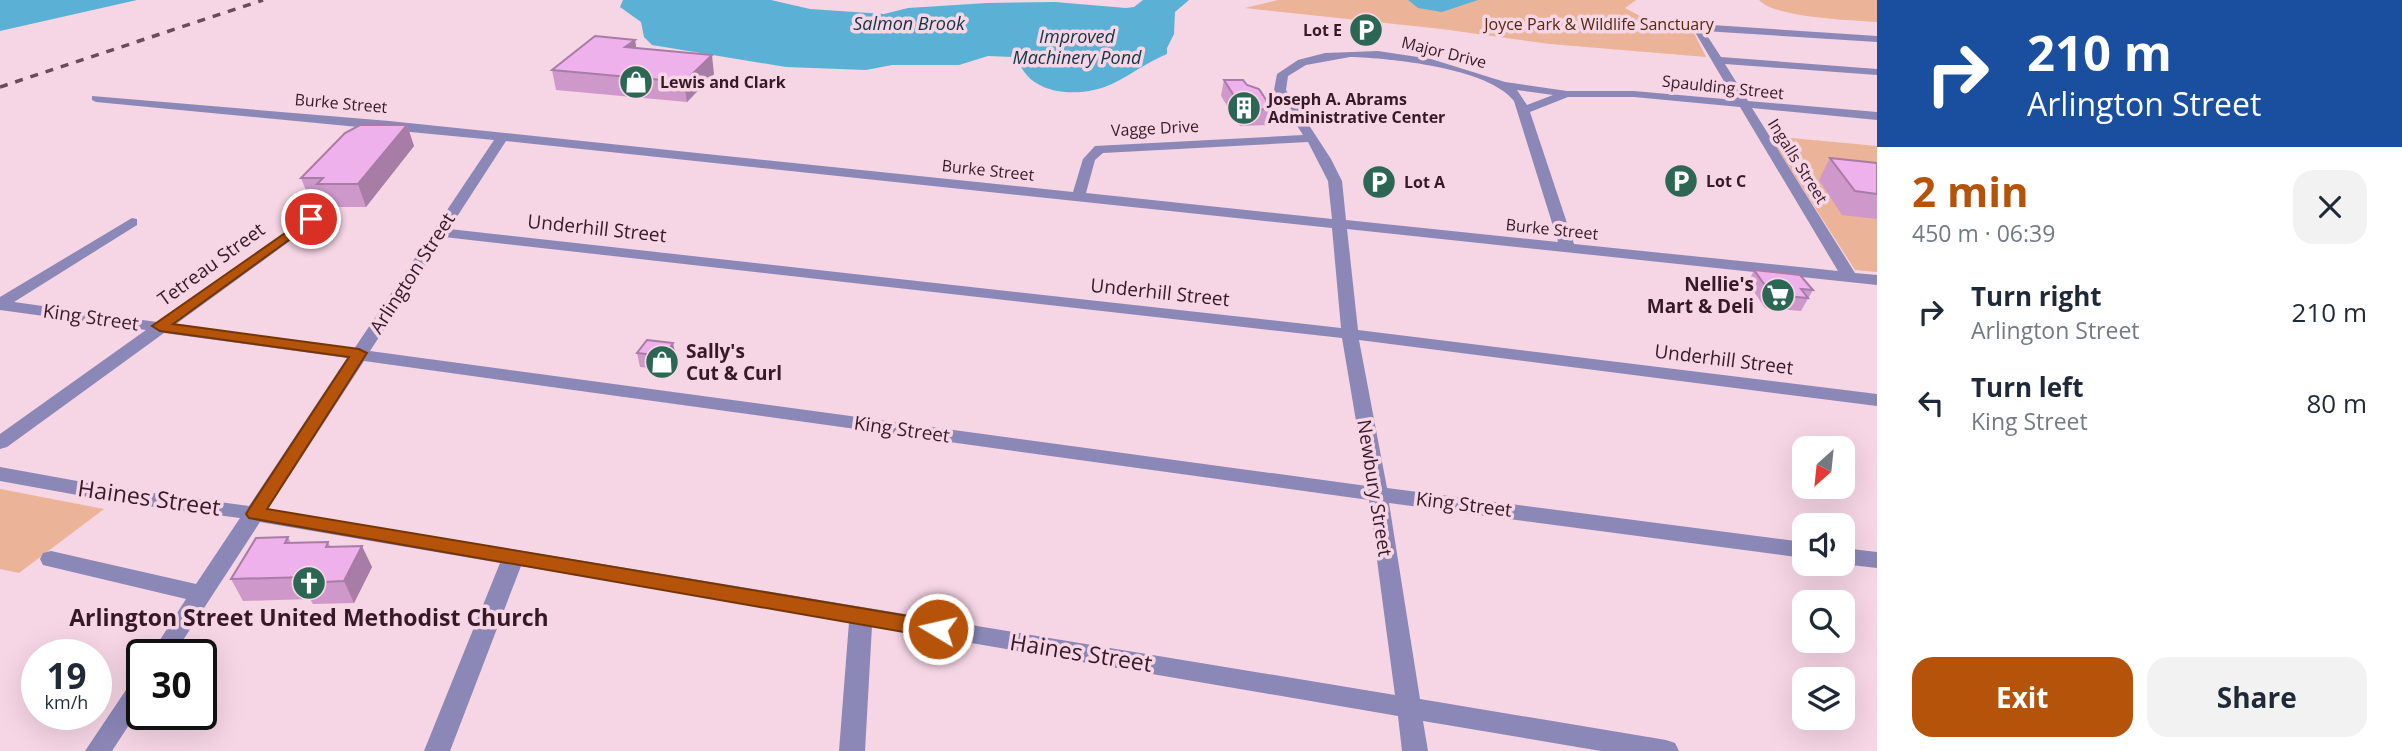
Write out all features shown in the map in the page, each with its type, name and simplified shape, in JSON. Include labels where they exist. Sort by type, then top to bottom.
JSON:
[{"type":"street","name":"Ingalls Street","points":[[1850,278],[1743,105],[1698,26],[1877,39]]},
{"type":"street","name":"Major Drive","points":[[1338,224],[1335,181],[1325,159],[1286,101],[1279,85],[1283,74],[1313,60],[1360,55],[1405,57],[1455,68],[1506,85],[1517,96],[1524,110],[1568,248]]},
{"type":"street","points":[[1716,60],[1877,72]]},
{"type":"street","name":"Spaulding Street","points":[[1506,85],[1567,94],[1614,93],[1877,116]]},
{"type":"street","name":"Spaulding Street","points":[[1524,110],[1567,94]]},
{"type":"street","name":"Burke Street","points":[[96,99],[502,137],[1877,281]]},
{"type":"street","name":"Arlington Street","points":[[172,639],[502,137]]},
{"type":"street","name":"Vagge Drive","points":[[1078,197],[1089,159],[1100,149],[1309,138]]},
{"type":"street","name":"Tetreau Street","points":[[0,443],[311,219]]},
{"type":"street","points":[[0,305],[132,222]]},
{"type":"street","name":"Newbury Street","points":[[1338,224],[1350,334],[1378,493],[1415,751]]},
{"type":"street","name":"Underhill Street","points":[[439,232],[1350,334],[1877,400]]},
{"type":"street","name":"King Street","points":[[0,305],[1792,548]]},
{"type":"street","name":"Haines Street","points":[[0,474],[116,495],[255,514],[1666,751]]},
{"type":"street","points":[[1855,557],[1877,560]]},
{"type":"street","points":[[437,751],[513,558]]},
{"type":"street","points":[[51,559],[202,594]]},
{"type":"street","points":[[852,751],[861,617]]},
{"type":"street","points":[[98,751],[126,709]]},
{"type":"green space","name":"Joyce Park & Wildlife Sanctuary","points":[[1278,0],[1636,0],[1625,8],[1651,22],[1691,27],[1706,57],[1550,44],[1442,29],[1245,8]]},
{"type":"green space","points":[[1759,0],[1877,0],[1877,22],[1797,14],[1781,11]]},
{"type":"green space","points":[[1769,136],[1877,146],[1877,272],[1855,270]]},
{"type":"green space","points":[[0,489],[104,509],[19,573],[0,569]]},
{"type":"water","points":[[0,0],[137,0],[0,31]]},
{"type":"water","name":"Improved Machinery Pond","points":[[623,0],[771,0],[810,9],[884,14],[908,8],[987,3],[1055,2],[1126,8],[1134,7],[1143,0],[1189,0],[1175,12],[1174,34],[1167,54],[1103,88],[1063,92],[1039,85],[1021,67],[1033,63],[1013,57],[988,56],[959,65],[892,65],[866,70],[786,67],[652,45],[644,37],[641,22],[620,7]]},
{"type":"water","points":[[1408,0],[1478,0],[1442,12],[1418,8]]},
{"type":"building","points":[[595,36],[635,40],[625,47],[712,55],[684,82],[552,70]]},
{"type":"building","points":[[1224,80],[1243,80],[1247,85],[1259,89],[1272,109],[1243,110]]},
{"type":"building","points":[[360,125],[407,125],[358,184],[317,184],[323,178],[301,178],[345,133]]},
{"type":"building","points":[[1830,158],[1877,163],[1877,194],[1855,191]]},
{"type":"building","points":[[1754,270],[1800,275],[1813,290],[1801,289],[1808,298],[1772,295]]},
{"type":"building","points":[[647,340],[673,343],[664,356],[637,353]]},
{"type":"building","points":[[288,537],[285,543],[328,542],[326,547],[362,546],[344,581],[302,583],[305,577],[231,579],[256,538]]},
{"type":"railway","points":[[0,87],[263,0]]},
{"type":"place","name":"Lot E","points":[[1366,30]]},
{"type":"place","name":"Lewis and Clark","points":[[636,82]]},
{"type":"place","name":"Joseph A. Abrams Administrative Center","points":[[1244,108]]},
{"type":"place","name":"Lot C","points":[[1681,181]]},
{"type":"place","name":"Lot A","points":[[1379,182]]},
{"type":"place","name":"Nellie's Mart & Deli","points":[[1778,295]]},
{"type":"place","name":"Sally's Cut & Curl","points":[[662,362]]},
{"type":"place","name":"Arlington Street United Methodist Church","points":[[309,583]]},
{"type":"route","points":[[311,219],[160,326],[359,353],[255,514],[938,629]]},
{"type":"water label","name":"Salmon Brook","points":[[909,24]]}]
